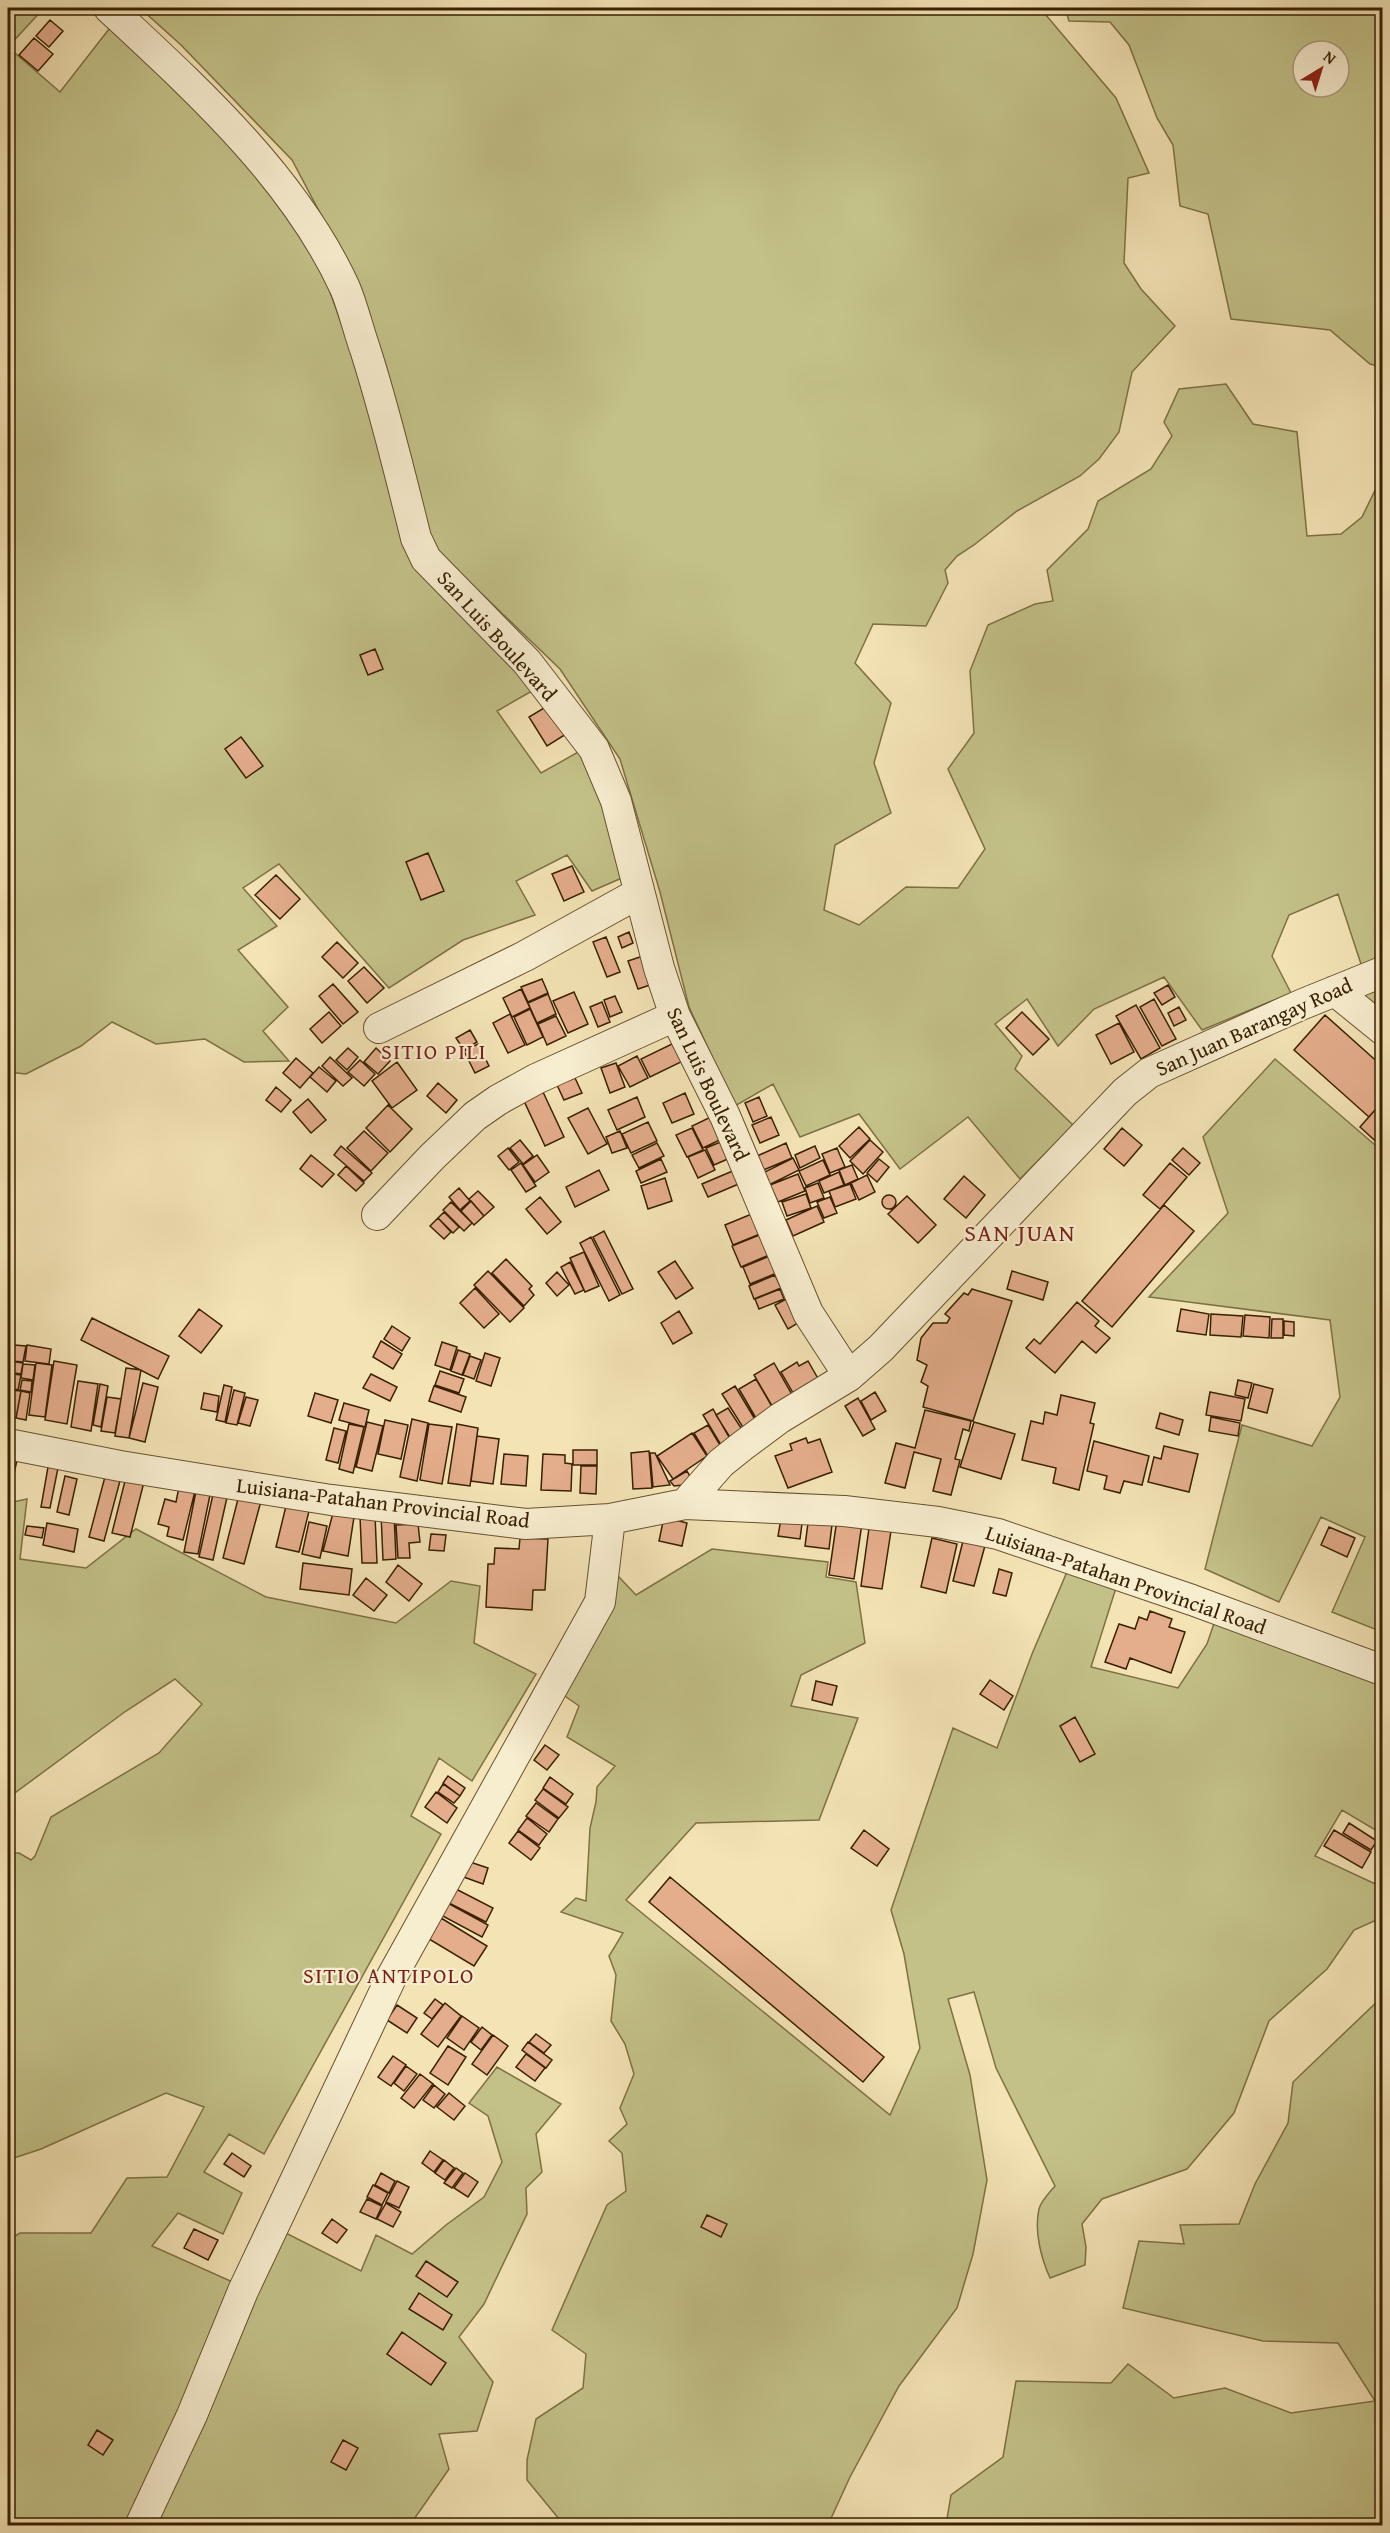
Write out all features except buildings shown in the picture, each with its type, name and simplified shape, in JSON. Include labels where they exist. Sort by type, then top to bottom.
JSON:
[{"type":"street","name":"San Luis Boulevard","points":[[109,8],[214,106],[280,185],[327,254],[346,290],[371,367],[416,538],[426,559],[527,662],[594,749],[616,801],[659,968],[675,1016],[725,1116],[808,1313],[849,1376]]},
{"type":"street","points":[[379,1029],[525,956],[639,893]]},
{"type":"street","name":"San Juan Barangay Road","points":[[685,1504],[721,1464],[741,1447],[780,1418],[849,1376],[881,1348],[1125,1092],[1149,1073],[1383,972]]},
{"type":"street","points":[[1335,992],[1383,1029]]},
{"type":"street","points":[[377,1215],[458,1132],[498,1100],[536,1079],[675,1016]]},
{"type":"street","name":"Luisiana-Patahan Provincial Road","points":[[8,1444],[120,1466],[343,1502],[526,1524],[610,1519],[685,1504],[844,1511],[938,1522],[998,1534],[1191,1600],[1383,1670]]},
{"type":"street","points":[[140,2526],[192,2415],[243,2290],[391,1978],[600,1602],[610,1519]]},
{"type":"shaded area","points":[[8,8],[44,8],[8,47]]},
{"type":"shaded area","points":[[140,8],[925,8],[928,12],[941,8],[1040,8],[1116,98],[1149,173],[1128,178],[1124,263],[1141,289],[1175,326],[1132,372],[1119,432],[1099,459],[1080,476],[1017,511],[957,556],[945,570],[948,583],[926,626],[873,624],[855,663],[891,703],[874,763],[891,813],[835,845],[824,910],[859,925],[906,887],[958,888],[985,849],[948,769],[974,733],[970,671],[988,625],[1035,604],[1053,601],[1047,570],[1088,529],[1098,501],[1151,469],[1172,436],[1164,422],[1179,389],[1226,384],[1253,424],[1297,432],[1307,536],[1341,534],[1362,517],[1382,476],[1382,1035],[1345,1002],[1361,964],[1338,894],[1289,915],[1272,956],[1291,993],[1202,1030],[1164,977],[1094,1009],[1058,1046],[1027,999],[995,1024],[1022,1056],[1015,1069],[1073,1125],[1020,1179],[968,1117],[900,1169],[859,1114],[800,1137],[773,1084],[735,1106],[689,1007],[660,892],[620,759],[560,669],[432,546],[346,262],[292,160],[181,45]]},
{"type":"shaded area","points":[[1065,8],[1382,8],[1382,367],[1370,364],[1330,330],[1231,319],[1208,214],[1180,206],[1173,145],[1157,118],[1129,45],[1110,22],[1069,21]]},
{"type":"shaded area","points":[[120,15],[264,164],[326,281],[358,370],[417,564],[546,683],[497,711],[541,773],[587,747],[631,874],[592,891],[567,855],[516,881],[535,915],[463,940],[389,988],[279,864],[243,888],[277,926],[238,950],[288,1007],[263,1031],[289,1061],[244,1062],[205,1039],[156,1044],[112,1022],[81,1046],[26,1074],[8,1072],[8,47],[60,92]]},
{"type":"shaded area","points":[[1275,1059],[1382,1151],[1382,1632],[1332,1612],[1365,1537],[1321,1517],[1279,1602],[1205,1569],[1242,1425],[1312,1446],[1340,1397],[1330,1320],[1149,1297],[1228,1213],[1203,1137]]},
{"type":"shaded area","points":[[27,1499],[20,1559],[86,1568],[136,1529],[266,1597],[396,1623],[451,1581],[480,1586],[474,1643],[536,1674],[472,1781],[439,1758],[411,1816],[441,1834],[264,2154],[229,2134],[204,2172],[242,2193],[223,2234],[178,2213],[152,2246],[237,2284],[260,2220],[361,2271],[376,2235],[412,2254],[484,2197],[502,2162],[488,2116],[469,2103],[497,2067],[561,2104],[536,2134],[542,2172],[526,2188],[527,2214],[484,2304],[459,2337],[493,2382],[477,2431],[439,2434],[449,2469],[412,2522],[414,2525],[8,2525],[8,2240],[20,2233],[91,2233],[127,2178],[167,2177],[204,2107],[166,2093],[41,2149],[8,2160],[8,1853],[19,1853],[31,1860],[35,1856],[51,1817],[159,1753],[202,1704],[175,1679],[126,1711],[8,1798],[8,1503]]},
{"type":"shaded area","points":[[712,1549],[828,1562],[826,1577],[856,1582],[865,1643],[801,1675],[791,1706],[858,1718],[819,1820],[696,1823],[626,1900],[890,2115],[920,2048],[904,1954],[891,1910],[953,1728],[997,1748],[1032,1654],[1075,1553],[1121,1572],[1091,1667],[1178,1688],[1207,1644],[1222,1600],[1382,1659],[1382,1834],[1342,1810],[1315,1856],[1382,1887],[1381,1918],[1354,1930],[1327,1969],[1269,2021],[1234,2113],[1187,2169],[1102,2199],[1082,2224],[1086,2247],[1085,2265],[1050,2278],[1039,2244],[1037,2226],[1039,2209],[1055,2186],[996,2068],[974,1992],[948,1999],[970,2075],[987,2180],[973,2254],[957,2308],[899,2386],[850,2477],[828,2525],[557,2525],[559,2519],[527,2480],[527,2460],[536,2419],[583,2388],[586,2354],[552,2330],[607,2205],[626,2191],[622,2153],[609,2141],[627,2124],[620,2108],[634,2074],[625,2044],[611,2021],[616,1975],[609,1956],[623,1933],[561,1912],[576,1898],[586,1901],[590,1828],[597,1787],[615,1766],[567,1737],[579,1706],[545,1682],[603,1560],[636,1595]]},
{"type":"shaded area","points":[[1382,1997],[1382,2525],[946,2525],[951,2495],[1003,2457],[1016,2381],[1111,2383],[1128,2364],[1174,2398],[1225,2388],[1291,2413],[1375,2401],[1338,2343],[1263,2341],[1123,2308],[1139,2241],[1184,2244],[1180,2225],[1239,2224],[1255,2184],[1288,2123],[1293,2082]]},
{"type":"district","name":"SITIO PILI","points":[[434,1051]]},
{"type":"district","name":"SAN JUAN","points":[[1020,1233]]},
{"type":"district","name":"SITIO ANTIPOLO","points":[[389,1975]]}]
